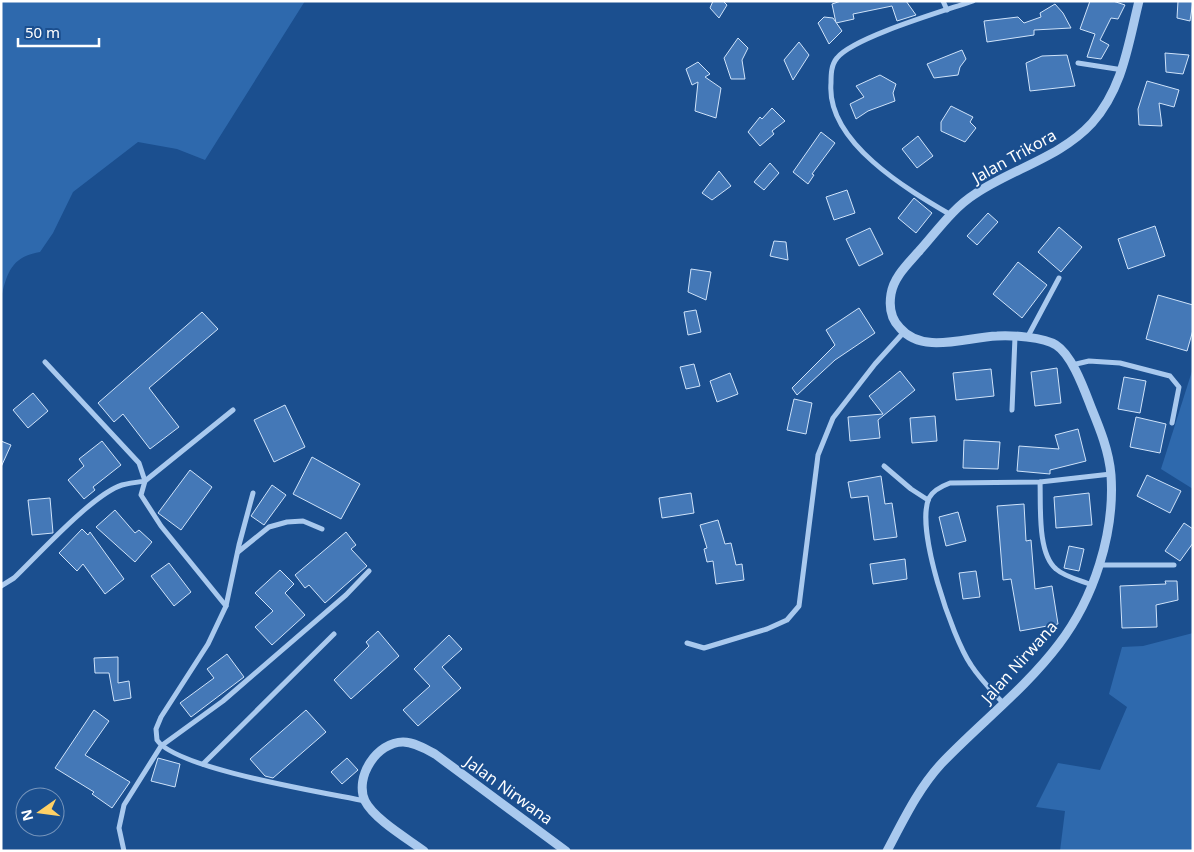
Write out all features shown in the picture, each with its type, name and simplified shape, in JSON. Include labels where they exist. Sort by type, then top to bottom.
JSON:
[{"type":"street","points":[[943,1],[947,10]]},
{"type":"street","points":[[951,215],[903,186],[874,162],[853,140],[838,119],[832,104],[830,89],[832,67],[836,58],[868,38],[973,1]]},
{"type":"street","name":"Jalan Trikora","points":[[897,325],[891,310],[890,296],[894,284],[902,271],[951,215],[975,193],[1063,147],[1101,112],[1124,70],[1139,1]]},
{"type":"street","points":[[1078,64],[1124,70]]},
{"type":"street","points":[[1027,338],[1059,278]]},
{"type":"street","name":"Jalan Nirwana","points":[[887,851],[919,793],[939,766],[1058,646],[1073,623],[1092,584],[1109,523],[1111,474],[1104,441],[1082,385],[1057,345],[1027,338],[996,336],[953,342],[925,342],[916,340],[897,325]]},
{"type":"street","points":[[687,644],[704,648],[767,628],[787,620],[795,613],[799,606],[818,455],[833,418],[874,364],[904,332]]},
{"type":"street","points":[[1012,410],[1015,337]]},
{"type":"street","points":[[1071,365],[1102,361],[1170,376],[1179,387],[1172,423]]},
{"type":"street","points":[[45,362],[139,463],[146,481],[141,496],[148,509],[226,606]]},
{"type":"street","points":[[1,586],[14,578],[82,512],[105,494],[122,485],[146,481],[233,410]]},
{"type":"street","points":[[884,466],[911,489],[928,500]]},
{"type":"street","points":[[1002,703],[971,665],[948,616],[928,539],[925,511],[928,500],[938,488],[950,482],[1040,482],[1111,474]]},
{"type":"street","points":[[1040,482],[1044,546],[1048,558],[1059,571],[1092,584]]},
{"type":"street","points":[[253,493],[226,606],[208,644],[161,717],[156,735],[161,746],[170,752],[203,764],[277,784],[365,801],[382,819],[424,851]]},
{"type":"street","points":[[238,552],[269,527],[287,522],[304,521],[322,529]]},
{"type":"street","points":[[1098,565],[1174,565]]},
{"type":"street","points":[[124,851],[119,828],[124,805],[161,746],[223,701],[346,595],[369,571]]},
{"type":"street","points":[[203,764],[334,634]]},
{"type":"street","name":"Jalan Nirwana","points":[[365,801],[362,782],[371,762],[385,747],[404,741],[421,746],[435,754],[566,851]]},
{"type":"shaded area","points":[[1,1],[305,1],[205,160],[177,149],[138,142],[73,192],[53,233],[40,252],[30,254],[16,262],[8,274],[1,298]]},
{"type":"shaded area","points":[[1193,368],[1193,489],[1161,469]]},
{"type":"shaded area","points":[[1193,633],[1193,851],[1060,851],[1065,811],[1036,807],[1058,763],[1100,770],[1127,707],[1109,694],[1122,647],[1143,646]]},
{"type":"building","points":[[713,1],[723,1],[727,5],[719,18],[710,8]]},
{"type":"building","points":[[841,1],[906,1],[916,15],[897,21],[892,6],[853,14],[854,19],[836,23],[832,4]]},
{"type":"building","points":[[1090,1],[1113,1],[1125,5],[1118,19],[1111,18],[1100,40],[1109,45],[1101,59],[1087,57],[1095,34],[1080,29]]},
{"type":"building","points":[[1178,1],[1193,1],[1190,21],[1177,18]]},
{"type":"building","points":[[1055,4],[1063,13],[1071,28],[1034,30],[1034,35],[987,42],[984,21],[1018,17],[1024,23],[1041,17],[1040,13]]},
{"type":"building","points":[[824,17],[833,18],[842,31],[829,44],[818,23]]},
{"type":"building","points":[[738,38],[748,48],[742,60],[745,79],[731,79],[724,58]]},
{"type":"building","points":[[799,42],[809,55],[793,80],[784,60]]},
{"type":"building","points":[[962,50],[966,59],[960,67],[958,75],[934,78],[927,64]]},
{"type":"building","points":[[1165,53],[1189,55],[1183,74],[1166,72]]},
{"type":"building","points":[[1067,55],[1075,86],[1030,91],[1026,63],[1042,56]]},
{"type":"building","points":[[698,62],[710,74],[705,77],[721,88],[716,118],[695,111],[698,82],[692,85],[686,69]]},
{"type":"building","points":[[880,75],[896,84],[893,93],[895,101],[868,111],[856,119],[850,104],[864,97],[856,86]]},
{"type":"building","points":[[1147,81],[1179,90],[1174,107],[1159,103],[1162,126],[1139,125],[1138,109]]},
{"type":"building","points":[[951,106],[973,117],[970,122],[976,128],[965,142],[941,131],[941,122]]},
{"type":"building","points":[[772,108],[785,121],[772,131],[774,134],[760,146],[748,132],[760,117],[762,119]]},
{"type":"building","points":[[821,132],[835,143],[812,174],[814,175],[808,184],[793,172]]},
{"type":"building","points":[[918,136],[933,156],[917,168],[902,149]]},
{"type":"building","points":[[770,163],[779,173],[764,190],[754,182]]},
{"type":"building","points":[[719,171],[731,186],[712,200],[702,193]]},
{"type":"building","points":[[847,190],[855,213],[834,220],[826,197]]},
{"type":"building","points":[[914,198],[932,213],[916,233],[898,218]]},
{"type":"building","points":[[988,213],[998,222],[977,245],[967,236]]},
{"type":"building","points":[[1155,226],[1165,256],[1128,269],[1118,239]]},
{"type":"building","points":[[1059,227],[1082,247],[1061,272],[1038,252]]},
{"type":"building","points":[[870,228],[883,254],[859,266],[846,239]]},
{"type":"building","points":[[774,241],[786,242],[788,260],[770,256]]},
{"type":"building","points":[[1018,262],[1047,285],[1022,318],[993,294]]},
{"type":"building","points":[[691,269],[711,272],[706,300],[688,292]]},
{"type":"building","points":[[1158,295],[1193,305],[1193,330],[1187,351],[1146,339]]},
{"type":"building","points":[[859,308],[875,333],[835,360],[797,395],[792,388],[835,345],[826,330]]},
{"type":"building","points":[[696,310],[701,332],[688,335],[684,312]]},
{"type":"building","points":[[202,312],[218,329],[149,388],[179,427],[150,449],[123,414],[114,422],[98,403]]},
{"type":"building","points":[[694,364],[700,386],[686,389],[680,367]]},
{"type":"building","points":[[1057,368],[1061,403],[1035,406],[1031,372]]},
{"type":"building","points":[[991,369],[994,396],[956,400],[953,373]]},
{"type":"building","points":[[900,371],[915,390],[878,420],[880,438],[850,441],[848,417],[883,414],[869,396]]},
{"type":"building","points":[[730,373],[738,394],[717,402],[710,381]]},
{"type":"building","points":[[1124,377],[1146,381],[1140,413],[1118,409]]},
{"type":"building","points":[[33,393],[48,411],[28,428],[13,410]]},
{"type":"building","points":[[794,399],[812,403],[806,434],[787,430]]},
{"type":"building","points":[[285,405],[305,447],[274,462],[254,420]]},
{"type":"building","points":[[935,416],[937,441],[912,443],[910,418]]},
{"type":"building","points":[[1136,417],[1166,424],[1160,453],[1130,447]]},
{"type":"building","points":[[1078,429],[1086,461],[1050,470],[1050,474],[1017,471],[1019,446],[1059,449],[1055,435]]},
{"type":"building","points":[[964,440],[1000,442],[998,469],[963,468]]},
{"type":"building","points":[[1,441],[11,445],[1,467]]},
{"type":"building","points":[[102,441],[121,465],[93,487],[95,490],[84,499],[68,480],[84,466],[79,459]]},
{"type":"building","points":[[312,457],[360,484],[341,519],[293,494]]},
{"type":"building","points":[[190,470],[212,487],[181,530],[158,513]]},
{"type":"building","points":[[1147,475],[1181,491],[1170,513],[1137,496]]},
{"type":"building","points":[[881,476],[885,504],[892,503],[897,537],[874,540],[868,496],[851,498],[848,482]]},
{"type":"building","points":[[272,485],[286,495],[264,525],[251,516]]},
{"type":"building","points":[[691,493],[694,513],[662,518],[659,498]]},
{"type":"building","points":[[1089,493],[1092,525],[1056,528],[1054,497]]},
{"type":"building","points":[[50,498],[53,533],[32,535],[28,500]]},
{"type":"building","points":[[1024,504],[1026,541],[1031,540],[1035,589],[1052,586],[1058,624],[1020,631],[1011,579],[1003,580],[997,506]]},
{"type":"building","points":[[115,510],[135,533],[139,530],[152,542],[135,562],[96,527]]},
{"type":"building","points":[[958,512],[966,541],[946,546],[939,517]]},
{"type":"building","points":[[718,520],[725,544],[731,543],[736,565],[742,564],[744,580],[716,584],[713,561],[707,562],[704,549],[707,548],[700,525]]},
{"type":"building","points":[[1184,523],[1193,529],[1193,543],[1180,561],[1165,551]]},
{"type":"building","points":[[82,529],[88,535],[90,532],[124,579],[105,594],[83,564],[77,571],[59,553]]},
{"type":"building","points":[[346,532],[356,545],[351,549],[367,566],[325,603],[309,585],[305,588],[295,575]]},
{"type":"building","points":[[1069,546],[1084,549],[1079,571],[1064,568]]},
{"type":"building","points":[[905,559],[907,579],[873,584],[870,564]]},
{"type":"building","points":[[169,563],[191,592],[174,606],[151,576]]},
{"type":"building","points":[[280,570],[294,584],[285,593],[305,615],[272,645],[255,627],[273,611],[255,593]]},
{"type":"building","points":[[976,571],[980,597],[963,599],[959,573]]},
{"type":"building","points":[[1165,581],[1177,581],[1178,600],[1156,605],[1157,627],[1122,628],[1120,586],[1166,584]]},
{"type":"building","points":[[378,631],[399,656],[351,699],[334,680],[369,646],[366,642]]},
{"type":"building","points":[[449,635],[462,649],[442,667],[461,688],[418,726],[403,710],[430,686],[414,669]]},
{"type":"building","points":[[227,654],[244,677],[191,717],[180,703],[214,678],[207,669]]},
{"type":"building","points":[[118,657],[118,683],[129,681],[131,698],[114,701],[109,673],[95,673],[94,658]]},
{"type":"building","points":[[94,710],[109,721],[85,755],[130,782],[112,808],[92,794],[94,792],[55,768]]},
{"type":"building","points":[[306,710],[326,732],[273,778],[265,776],[250,759]]},
{"type":"building","points":[[158,758],[180,764],[175,787],[151,781]]},
{"type":"building","points":[[347,758],[358,770],[342,784],[331,772]]}]
